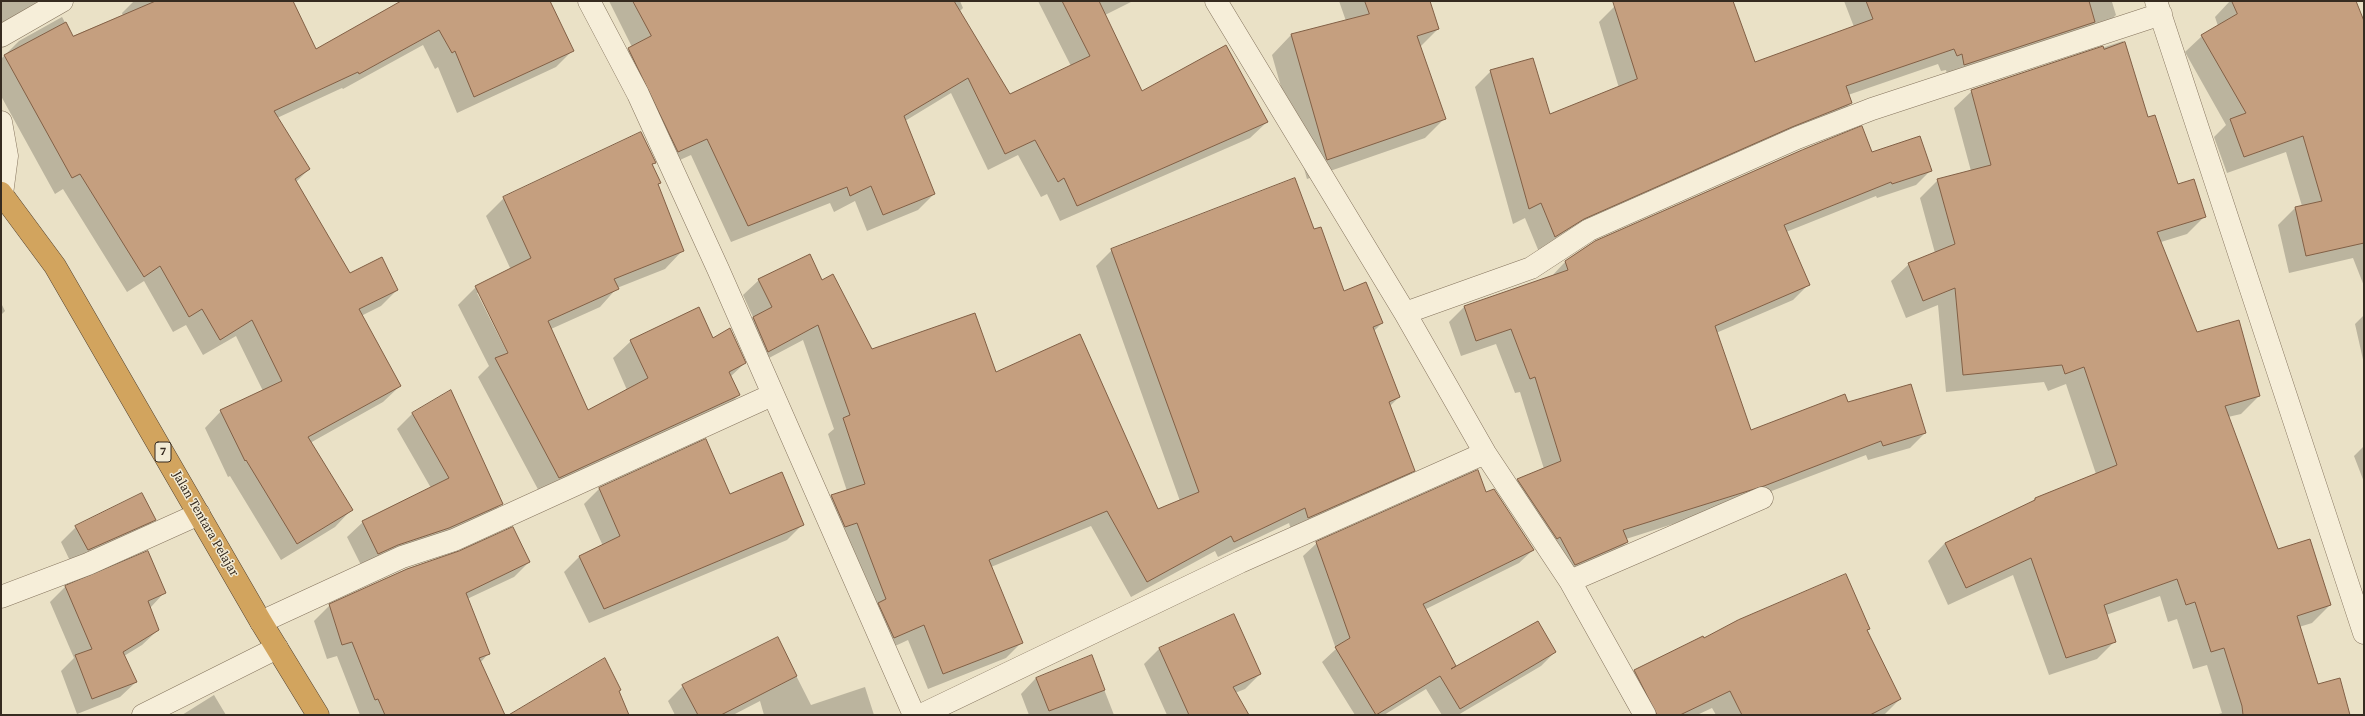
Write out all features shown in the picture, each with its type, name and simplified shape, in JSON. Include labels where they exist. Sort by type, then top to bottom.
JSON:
[{"type":"highway","name":"Jalan Tentara Pelajar","points":[[2,194],[55,266],[261,622],[318,715]]},
{"type":"street","points":[[1,36],[62,1]]},
{"type":"street","points":[[590,1],[642,101],[718,269],[772,395],[812,479],[914,715]]},
{"type":"street","points":[[1216,1],[1404,313],[1485,453],[1570,582],[1645,715]]},
{"type":"street","points":[[1404,313],[1531,268],[1589,230],[1797,138],[1872,109],[2158,8],[2364,633]]},
{"type":"street","points":[[1,122],[7,156],[2,194]]},
{"type":"street","points":[[261,622],[402,557],[454,540],[772,395]]},
{"type":"street","points":[[920,715],[1240,562],[1485,453]]},
{"type":"street","points":[[1570,582],[1762,498]]},
{"type":"street","points":[[1,597],[88,564],[199,514]]},
{"type":"street","points":[[143,715],[277,648]]},
{"type":"building","points":[[156,1],[293,1],[316,49],[401,1],[550,1],[574,51],[474,97],[455,51],[452,53],[439,30],[359,74],[358,72],[274,111],[310,169],[295,179],[350,273],[382,257],[398,290],[359,309],[401,386],[308,437],[353,510],[297,544],[246,460],[245,461],[220,410],[282,381],[252,320],[220,340],[202,309],[189,317],[160,266],[144,277],[80,174],[72,178],[4,55],[66,22],[73,36]]},
{"type":"building","points":[[633,1],[954,1],[1010,94],[1090,56],[1062,1],[1099,1],[1142,91],[1226,45],[1268,122],[1077,206],[1064,178],[1058,182],[1035,140],[1005,154],[968,78],[904,116],[935,194],[883,215],[871,186],[850,196],[847,187],[748,226],[707,139],[678,152],[628,48],[651,36]]},
{"type":"building","points":[[1365,1],[1430,1],[1439,29],[1417,36],[1446,119],[1327,160],[1291,34],[1369,14]]},
{"type":"building","points":[[1613,1],[1733,1],[1755,62],[1873,19],[1866,1],[2089,1],[2095,22],[1964,65],[1962,54],[1957,56],[1954,49],[1846,86],[1852,103],[1792,127],[1584,219],[1555,237],[1541,203],[1529,209],[1490,70],[1533,58],[1550,114],[1637,79]]},
{"type":"building","points":[[2232,1],[2356,1],[2364,21],[2364,243],[2306,256],[2295,207],[2322,201],[2303,136],[2244,157],[2230,119],[2246,113],[2201,35],[2237,14]]},
{"type":"building","points":[[2125,42],[2148,117],[2155,115],[2178,184],[2194,179],[2206,217],[2157,232],[2197,332],[2239,320],[2260,396],[2225,406],[2278,549],[2310,539],[2331,605],[2297,616],[2318,684],[2340,678],[2350,715],[2243,715],[2242,706],[2224,648],[2211,652],[2195,602],[2186,605],[2177,579],[2104,605],[2116,642],[2066,658],[2031,558],[1966,588],[1945,543],[2035,500],[2035,498],[2117,465],[2084,367],[2065,374],[2062,365],[1963,375],[1955,288],[1923,301],[1908,263],[1955,244],[1937,179],[1991,165],[1971,90],[2103,46],[2104,49]]},
{"type":"building","points":[[1862,126],[1872,152],[1920,136],[1932,171],[1892,184],[1891,182],[1784,225],[1810,285],[1715,326],[1751,430],[1845,394],[1848,402],[1911,384],[1926,433],[1883,446],[1881,441],[1764,486],[1623,530],[1628,542],[1575,565],[1560,537],[1557,539],[1517,479],[1561,461],[1535,377],[1530,379],[1511,329],[1476,341],[1464,306],[1568,270],[1565,261],[1595,241],[1802,150]]},
{"type":"building","points":[[641,132],[656,163],[652,164],[661,183],[658,184],[684,251],[614,279],[619,289],[548,321],[588,410],[648,378],[630,340],[699,307],[713,338],[730,328],[746,363],[729,372],[740,395],[559,478],[495,358],[508,353],[475,286],[531,258],[503,197]]},
{"type":"building","points":[[1295,178],[1314,229],[1321,227],[1344,291],[1366,282],[1383,323],[1373,327],[1400,397],[1389,402],[1415,471],[1308,518],[1305,508],[1234,542],[1231,536],[1147,582],[1107,511],[989,560],[1023,643],[943,674],[924,625],[894,638],[878,603],[886,599],[857,523],[845,527],[831,495],[865,484],[843,418],[850,415],[818,325],[768,352],[753,317],[772,307],[758,279],[810,254],[822,280],[833,274],[872,349],[975,313],[996,372],[1080,334],[1158,509],[1199,492],[1111,249]]},
{"type":"building","points":[[451,390],[503,504],[449,528],[398,545],[378,554],[362,521],[449,478],[412,413]]},
{"type":"building","points":[[706,439],[730,494],[782,472],[804,525],[604,609],[579,556],[620,536],[599,488]]},
{"type":"building","points":[[1478,470],[1486,492],[1494,489],[1534,550],[1423,604],[1456,666],[1451,669],[1538,621],[1556,652],[1460,709],[1440,676],[1376,715],[1335,647],[1350,638],[1316,542]]},
{"type":"building","points":[[142,493],[156,520],[88,550],[75,526]]},
{"type":"building","points":[[513,527],[530,562],[466,593],[490,654],[479,658],[505,715],[385,715],[378,699],[375,700],[352,642],[342,645],[329,604],[407,569],[459,551]]},
{"type":"building","points":[[148,551],[166,593],[148,601],[159,630],[123,652],[137,682],[92,699],[75,655],[92,649],[65,586]]},
{"type":"building","points":[[1846,574],[1870,629],[1867,630],[1901,699],[1870,715],[1742,715],[1730,691],[1680,715],[1657,715],[1634,670],[1703,636],[1704,638],[1738,620]]},
{"type":"building","points":[[1234,614],[1261,674],[1233,687],[1249,715],[1189,715],[1159,648]]},
{"type":"building","points":[[778,637],[797,676],[721,715],[698,715],[682,685]]},
{"type":"building","points":[[1092,655],[1105,690],[1049,711],[1036,678]]},
{"type":"building","points":[[605,658],[621,690],[619,691],[629,715],[509,715]]}]
